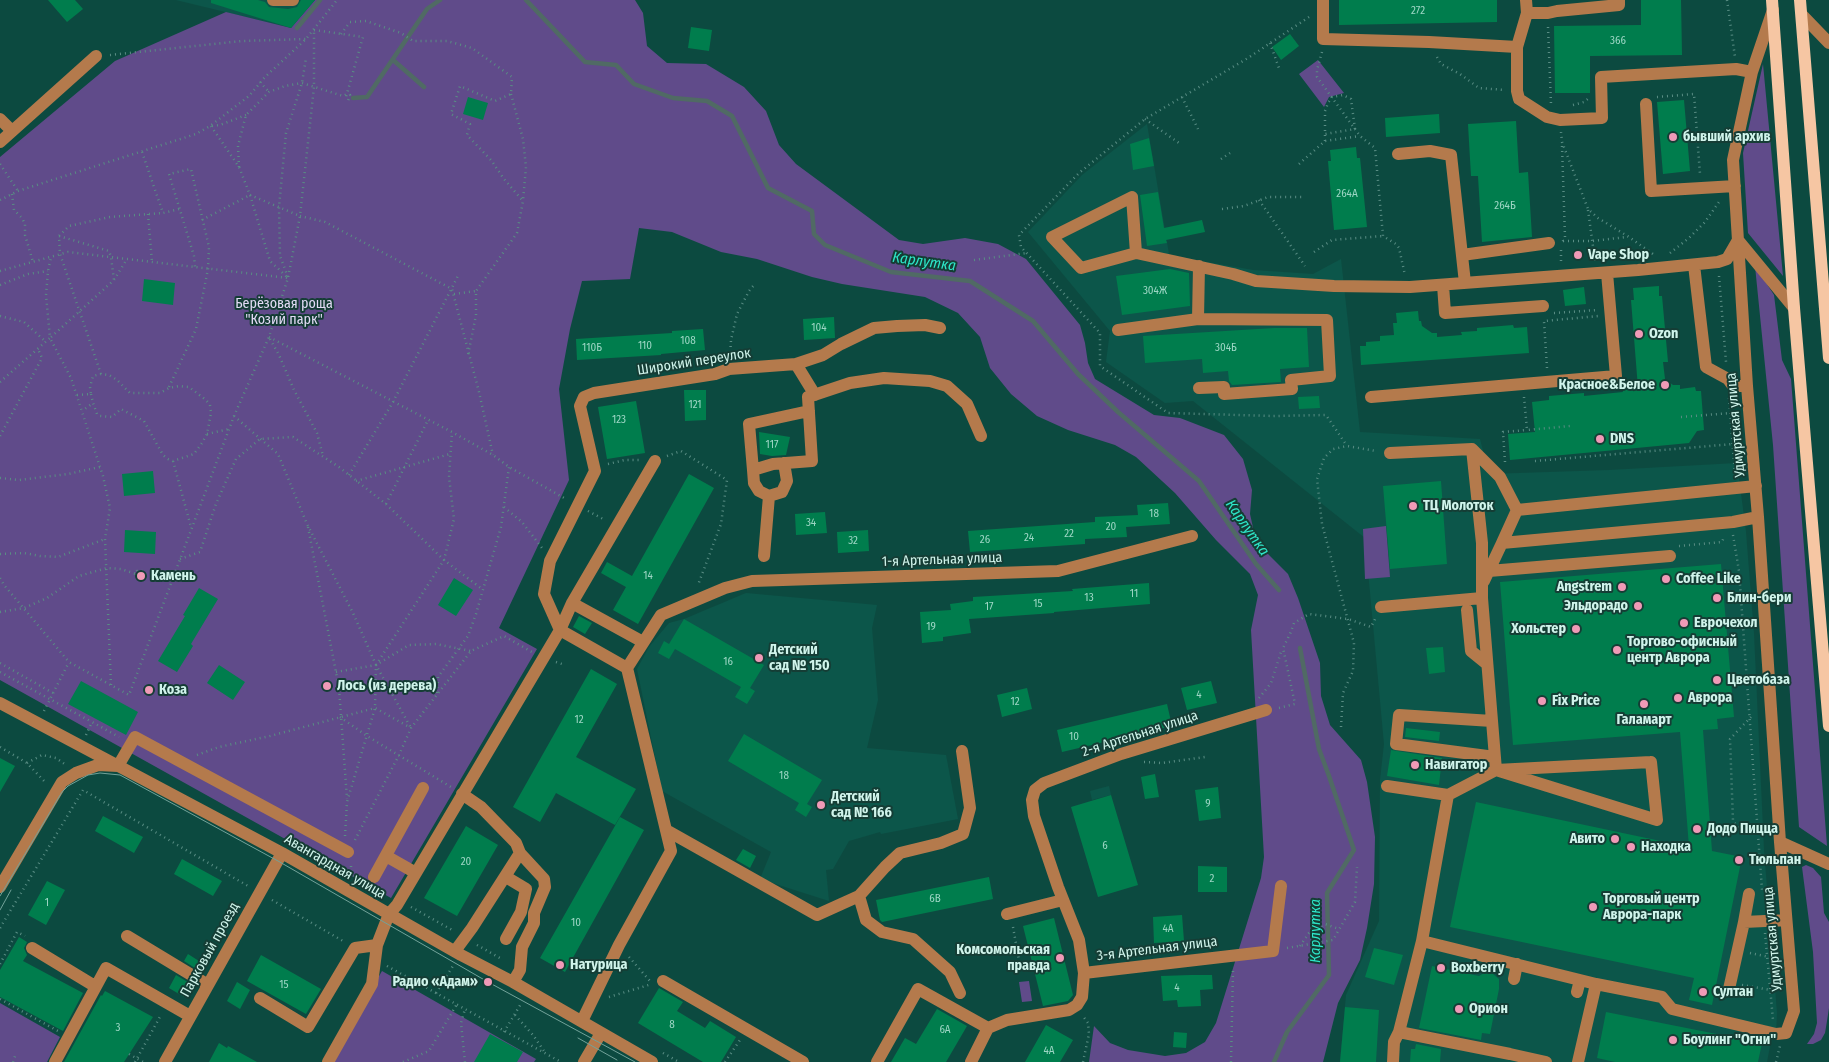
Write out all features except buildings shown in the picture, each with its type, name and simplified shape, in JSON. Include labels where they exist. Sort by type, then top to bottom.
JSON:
[{"type":"main road","points":[[1800,0],[1829,358]]},
{"type":"main road","name":"Удмуртская улица","points":[[1772,5],[1794,308],[1829,726]]},
{"type":"street","points":[[273,0],[293,0]]},
{"type":"street","points":[[1323,0],[1323,39],[1517,47]]},
{"type":"street","points":[[1619,0],[1619,5],[1548,13],[1526,6],[1517,47],[1517,91],[1519,98],[1547,117],[1560,120],[1602,118],[1601,77],[1736,69],[1752,72]]},
{"type":"street","name":"Удмуртская улица","points":[[1772,5],[1752,72],[1733,160],[1747,386],[1794,1011],[1781,1034]]},
{"type":"street","points":[[1802,14],[1829,42]]},
{"type":"street","points":[[0,142],[11,130],[96,56]]},
{"type":"street","points":[[1646,104],[1651,191],[1735,186]]},
{"type":"street","points":[[0,118],[11,130]]},
{"type":"street","points":[[1398,154],[1430,151],[1451,156],[1465,283]]},
{"type":"street","points":[[1136,253],[1132,197],[1052,237],[1082,268],[1136,253],[1199,266],[1256,281],[1334,286],[1410,287],[1607,273],[1665,263],[1694,265],[1727,259],[1738,240],[1794,308]]},
{"type":"street","points":[[1462,255],[1549,243]]},
{"type":"street","points":[[1694,265],[1706,368],[1728,380],[1733,386],[1747,386]]},
{"type":"street","points":[[1198,319],[1199,266]]},
{"type":"street","points":[[1370,397],[1616,376],[1607,273]]},
{"type":"street","points":[[1443,284],[1445,314],[1543,306]]},
{"type":"street","points":[[1118,330],[1198,319],[1327,320],[1330,376],[1291,380],[1292,389],[1224,394],[1224,387],[1199,388]]},
{"type":"street","name":"Широкий переулок","points":[[594,467],[580,406],[584,397],[594,393],[715,374],[729,368],[796,364],[823,355],[874,328],[925,325],[940,328]]},
{"type":"street","points":[[796,364],[815,394]]},
{"type":"street","points":[[753,470],[773,464],[812,460],[808,397],[850,382],[884,378],[930,381],[947,386],[967,404],[981,436]]},
{"type":"street","points":[[784,463],[787,481],[782,492],[769,496],[759,491],[754,483],[749,424],[809,411]]},
{"type":"street","points":[[1390,453],[1472,449],[1500,477],[1517,510]]},
{"type":"street","points":[[1472,449],[1482,543],[1482,592],[1496,770]]},
{"type":"street","points":[[328,1062],[372,984],[377,945],[393,910],[560,630],[572,603],[655,461]]},
{"type":"street","points":[[582,1021],[619,945],[671,850],[628,668],[560,630],[544,594],[550,561],[595,471],[594,467]]},
{"type":"street","points":[[1517,510],[1756,486]]},
{"type":"street","points":[[764,556],[769,496]]},
{"type":"street","points":[[1482,592],[1489,570],[1517,510]]},
{"type":"street","points":[[1502,543],[1733,526],[1758,517]]},
{"type":"street","name":"1-я Артельная улица","points":[[628,668],[661,615],[692,600],[724,588],[752,581],[1058,571],[1192,536]]},
{"type":"street","points":[[1489,570],[1670,556]]},
{"type":"street","points":[[1381,607],[1482,592]]},
{"type":"street","points":[[572,603],[643,642]]},
{"type":"street","points":[[1467,610],[1471,651],[1487,664]]},
{"type":"street","name":"Авангардная улица","points":[[0,703],[393,910],[458,953],[513,982],[652,1062]]},
{"type":"street","name":"2-я Артельная улица","points":[[1063,900],[1034,816],[1032,800],[1036,790],[1044,783],[1121,754],[1266,710]]},
{"type":"street","points":[[1492,720],[1400,715],[1396,744],[1495,757]]},
{"type":"street","points":[[0,887],[62,782],[76,772],[98,765],[118,766],[135,737],[348,852]]},
{"type":"street","points":[[666,830],[817,915],[859,896],[900,853],[941,843],[963,834],[970,808],[962,751]]},
{"type":"street","points":[[1386,786],[1448,795],[1496,770],[1651,762],[1657,820],[1496,770]]},
{"type":"street","points":[[374,877],[424,788]]},
{"type":"street","points":[[462,794],[481,807],[516,843],[520,853],[544,880],[546,887],[534,913],[534,923],[522,947],[520,970],[513,982]]},
{"type":"street","points":[[1393,1062],[1394,1042],[1399,1032],[1422,941],[1448,795]]},
{"type":"street","points":[[1780,842],[1829,864]]},
{"type":"street","name":"Парковый проезд","points":[[164,1062],[282,853]]},
{"type":"street","points":[[458,953],[465,938],[520,853]]},
{"type":"street","points":[[386,856],[416,873]]},
{"type":"street","points":[[506,876],[526,889],[521,912],[506,940]]},
{"type":"street","points":[[1274,951],[1282,886]]},
{"type":"street","points":[[1729,989],[1749,894]]},
{"type":"street","points":[[859,896],[866,920],[882,932],[914,938],[950,972],[960,993]]},
{"type":"street","points":[[971,1062],[988,1028],[1006,1020],[1068,1010],[1076,1005],[1082,997],[1084,973],[1079,940],[1063,900],[1009,913]]},
{"type":"street","points":[[1744,922],[1786,920]]},
{"type":"street","points":[[127,936],[208,985]]},
{"type":"street","points":[[1422,941],[1517,964],[1579,986],[1596,984],[1662,997],[1672,1009],[1781,1034]]},
{"type":"street","points":[[260,998],[308,1027],[355,948],[377,945]]},
{"type":"street","points":[[32,948],[93,985]]},
{"type":"street","name":"3-я Артельная улица","points":[[1084,973],[1234,954],[1274,951]]},
{"type":"street","points":[[1514,979],[1517,964]]},
{"type":"street","points":[[55,1062],[106,968],[190,1016]]},
{"type":"street","points":[[658,982],[803,1062]]},
{"type":"street","points":[[1578,1062],[1596,984]]},
{"type":"street","points":[[877,1062],[918,989],[988,1028]]},
{"type":"street","points":[[1399,1032],[1518,1059],[1546,1062]]},
{"type":"street","points":[[584,1062],[601,1033]]},
{"type":"path","points":[[0,200],[18,191],[196,134],[210,126],[249,96],[260,82],[306,39],[337,0]]},
{"type":"path","points":[[1728,0],[1736,69]]},
{"type":"path","points":[[1544,105],[1551,108],[1548,13]]},
{"type":"path","points":[[341,34],[350,22],[366,21],[401,33],[413,41],[447,41],[472,48],[512,77],[511,94],[523,139],[526,167],[523,201],[517,233],[476,290],[476,315],[468,355]]},
{"type":"path","points":[[210,126],[220,126],[246,115],[268,92],[285,86],[302,83],[346,97],[363,37],[314,30]]},
{"type":"path","points":[[0,578],[4,586],[69,662],[129,695],[234,416],[269,337],[288,278],[300,216],[314,86],[314,30]]},
{"type":"path","points":[[96,56],[242,41],[306,39]]},
{"type":"path","points":[[1323,39],[1323,49],[1317,77],[1360,136],[1375,148],[1383,236]]},
{"type":"path","points":[[1429,42],[1441,64],[1460,74],[1479,88],[1517,91]]},
{"type":"path","points":[[1270,43],[1280,71]]},
{"type":"path","points":[[288,278],[280,256],[278,239],[279,207],[286,133],[302,83],[306,58]]},
{"type":"path","points":[[260,82],[268,92]]},
{"type":"path","points":[[511,94],[494,101],[460,86],[451,114],[470,124],[467,135],[491,160],[523,201]]},
{"type":"path","points":[[1646,104],[1646,97],[1694,94],[1701,188]]},
{"type":"path","points":[[1332,97],[1343,96],[1351,99],[1355,129]]},
{"type":"path","points":[[1182,97],[1198,129]]},
{"type":"path","points":[[1325,141],[1326,111],[1332,97]]},
{"type":"path","points":[[1568,106],[1584,102],[1590,98]]},
{"type":"path","points":[[238,167],[238,146],[246,115]]},
{"type":"path","points":[[1146,119],[1178,143]]},
{"type":"path","points":[[1555,276],[1561,268],[1560,247],[1565,237],[1560,120]]},
{"type":"path","points":[[210,126],[238,167],[250,195],[270,261],[288,278]]},
{"type":"path","points":[[1325,134],[1355,129]]},
{"type":"path","points":[[1300,164],[1325,141],[1360,136]]},
{"type":"path","points":[[1697,140],[1728,139]]},
{"type":"path","points":[[1562,142],[1588,209],[1595,265]]},
{"type":"path","points":[[142,152],[163,213]]},
{"type":"path","points":[[1221,159],[1230,153]]},
{"type":"path","points":[[0,164],[18,191]]},
{"type":"path","points":[[169,388],[196,329],[208,268],[208,247],[190,169],[169,174],[194,256],[195,267]]},
{"type":"path","points":[[12,194],[14,210],[25,224],[25,235],[33,262]]},
{"type":"path","points":[[250,195],[300,216],[325,222],[452,289],[479,392],[493,455]]},
{"type":"path","points":[[202,220],[250,195]]},
{"type":"path","points":[[1222,209],[1244,206],[1268,197],[1304,197]]},
{"type":"path","points":[[1588,209],[1598,218],[1629,236],[1665,263],[1700,227],[1722,197]]},
{"type":"path","points":[[1259,200],[1305,266]]},
{"type":"path","points":[[101,374],[60,254],[59,236],[68,226],[110,217],[163,213],[180,209]]},
{"type":"path","points":[[148,214],[152,262]]},
{"type":"path","points":[[59,236],[108,251],[111,257],[114,280]]},
{"type":"path","points":[[1314,252],[1332,240],[1383,236],[1399,248],[1405,279]]},
{"type":"path","points":[[1549,243],[1592,241],[1629,236]]},
{"type":"path","points":[[0,271],[68,252],[288,278]]},
{"type":"path","points":[[974,260],[1027,253]]},
{"type":"path","points":[[51,257],[46,294],[50,338],[71,378],[100,467],[110,508],[105,539],[111,685]]},
{"type":"path","points":[[0,382],[114,280],[127,259]]},
{"type":"path","points":[[0,285],[28,274],[48,270]]},
{"type":"path","points":[[349,475],[393,402],[459,274]]},
{"type":"path","points":[[729,368],[731,340],[737,314],[754,285]]},
{"type":"path","points":[[454,294],[476,290]]},
{"type":"path","points":[[1543,306],[1543,314],[1611,312]]},
{"type":"path","points":[[1549,383],[1544,321],[1611,312]]},
{"type":"path","points":[[0,316],[24,322],[46,342]]},
{"type":"path","points":[[269,337],[452,432],[520,473]]},
{"type":"path","points":[[269,337],[317,433],[323,457]]},
{"type":"path","points":[[0,436],[42,358],[38,349]]},
{"type":"path","points":[[101,374],[109,375],[117,380],[130,394],[160,393],[169,388],[189,387],[200,393],[210,405],[211,413],[207,434],[194,454],[173,461],[168,460],[164,455],[144,420],[121,409],[112,417],[97,414],[91,394],[91,381],[94,376],[101,374]]},
{"type":"path","points":[[1523,385],[1527,430]]},
{"type":"path","points":[[76,395],[91,394]]},
{"type":"path","points":[[82,412],[93,403]]},
{"type":"path","points":[[1681,417],[1731,413]]},
{"type":"path","points":[[234,416],[278,454],[307,524],[353,612],[376,664],[410,728]]},
{"type":"path","points":[[386,504],[428,420]]},
{"type":"path","points":[[1500,477],[1505,460],[1503,432],[1570,426]]},
{"type":"path","points":[[207,434],[230,429]]},
{"type":"path","points":[[347,802],[375,708],[376,664],[444,560],[454,519],[449,477],[452,432]]},
{"type":"path","points":[[180,559],[200,552],[216,504],[236,459],[260,439],[293,437],[349,475],[386,504],[444,560],[482,590]]},
{"type":"path","points":[[1535,461],[1733,444]]},
{"type":"path","points":[[1341,727],[1342,693],[1353,671],[1354,643],[1322,524],[1317,479],[1324,458],[1333,448],[1348,446],[1390,453]]},
{"type":"path","points":[[655,461],[681,451],[727,480],[721,524],[692,600]]},
{"type":"path","points":[[356,481],[450,454]]},
{"type":"path","points":[[594,467],[625,460]]},
{"type":"path","points":[[173,461],[192,528]]},
{"type":"path","points":[[0,478],[19,480],[68,474],[100,467]]},
{"type":"path","points":[[437,695],[438,677],[468,636],[501,527],[509,467]]},
{"type":"path","points":[[504,507],[522,522],[550,561]]},
{"type":"path","points":[[307,524],[339,688],[347,802],[345,838]]},
{"type":"path","points":[[1679,546],[1722,542],[1725,539],[1724,532],[1733,526],[1739,571],[1751,716],[1762,893]]},
{"type":"path","points":[[0,554],[24,553],[58,557],[105,539]]},
{"type":"path","points":[[0,612],[24,608],[47,598],[79,576],[106,568],[121,569],[136,574],[139,580],[143,580],[146,575]]},
{"type":"path","points":[[136,574],[137,571],[142,571],[146,575],[172,578]]},
{"type":"path","points":[[1245,717],[1271,684],[1294,623],[1309,614],[1348,618],[1371,628],[1381,607]]},
{"type":"path","points":[[361,886],[351,870],[351,860],[348,852],[399,755],[410,728],[471,651],[504,636]]},
{"type":"path","points":[[336,672],[376,664],[409,645],[436,644],[471,651]]},
{"type":"path","points":[[1266,710],[1295,704],[1283,648]]},
{"type":"path","points":[[44,711],[69,662]]},
{"type":"path","points":[[0,663],[53,693]]},
{"type":"path","points":[[0,672],[92,722]]},
{"type":"path","points":[[180,762],[219,747],[375,708],[410,728]]},
{"type":"path","points":[[1751,716],[1730,739],[1733,822],[1738,829],[1759,829]]},
{"type":"path","points":[[340,718],[462,794]]},
{"type":"path","points":[[0,747],[26,763],[48,785]]},
{"type":"path","points":[[26,763],[42,755],[56,758],[68,767]]},
{"type":"path","points":[[1143,762],[1162,763],[1205,757]]},
{"type":"path","points":[[0,928],[83,790],[355,948]]},
{"type":"path","points":[[1274,951],[1332,940],[1356,902],[1357,867]]},
{"type":"path","points":[[393,910],[410,906],[465,938]]},
{"type":"path","points":[[1009,913],[1020,966]]},
{"type":"path","points":[[1764,920],[1771,990],[1781,1034],[1776,1062]]},
{"type":"path","points":[[1300,946],[1309,933],[1325,924],[1339,929]]},
{"type":"path","points":[[0,964],[17,932],[36,942],[32,948]]},
{"type":"path","points":[[619,945],[658,982]]},
{"type":"path","points":[[1743,952],[1769,957]]},
{"type":"path","points":[[436,993],[458,953]]},
{"type":"path","points":[[1231,1062],[1234,954]]},
{"type":"path","points":[[376,960],[558,1061]]},
{"type":"path","points":[[593,1001],[658,982]]},
{"type":"path","points":[[1755,988],[1771,990]]},
{"type":"path","points":[[0,999],[69,1037]]},
{"type":"path","points":[[504,1032],[524,999]]},
{"type":"path","points":[[403,1062],[429,1052],[457,1004]]},
{"type":"path","points":[[1076,1005],[1088,1023],[1089,1034],[1083,1062]]},
{"type":"path","points":[[465,1009],[461,1023],[465,1062]]},
{"type":"path","points":[[136,1060],[162,1014]]},
{"type":"path","points":[[515,1015],[534,1035],[547,1055]]},
{"type":"path","points":[[725,1062],[747,1030]]},
{"type":"path","points":[[129,1054],[136,1060],[143,1062]]},
{"type":"path","points":[[13,1062],[15,1056]]},
{"type":"shaded area","points":[[176,0],[315,0],[291,28]]},
{"type":"shaded area","points":[[1147,124],[1169,254],[1253,270],[1313,274],[1341,259],[1360,432],[1480,439],[1489,474],[1737,463],[1746,532],[1754,634],[1764,850],[1777,1013],[1776,1034],[1771,1041],[1767,1062],[1340,1062],[1346,995],[1379,921],[1380,780],[1384,744],[1365,538],[1193,401],[1165,403],[1106,362],[1110,331],[1028,232],[1082,175]]},
{"type":"shaded area","points":[[746,593],[877,605],[872,628],[878,700],[867,748],[946,755],[958,819],[881,834],[880,832],[849,841],[833,869],[826,870],[829,901],[760,879],[771,852],[662,791],[637,669],[649,647],[669,623],[684,619]]},
{"type":"shaded area","points":[[1109,786],[1111,795],[1092,800],[1090,791]]},
{"type":"green space","name":"Берёзовая роща \"Козий парк\"","points":[[315,0],[635,0],[643,13],[647,46],[667,63],[706,64],[744,87],[766,111],[779,145],[796,164],[899,240],[923,244],[965,238],[998,244],[1026,259],[1080,325],[1088,363],[1095,379],[1154,415],[1180,418],[1224,435],[1243,459],[1252,490],[1250,514],[1254,532],[1260,546],[1288,574],[1298,598],[1320,663],[1321,696],[1330,725],[1361,760],[1367,782],[1375,837],[1374,884],[1360,960],[1338,1003],[1323,1062],[1089,1062],[1094,1026],[1110,1043],[1128,1050],[1165,1056],[1186,1053],[1205,1042],[1216,1023],[1261,878],[1264,857],[1251,630],[1258,595],[1250,574],[1216,540],[1175,493],[1136,457],[1115,445],[1068,430],[1037,416],[1011,394],[990,368],[980,337],[958,313],[925,297],[842,284],[812,277],[757,259],[721,252],[672,232],[639,228],[630,279],[582,281],[570,329],[559,389],[569,480],[499,628],[537,649],[391,898],[0,680],[0,157],[115,61],[226,12],[291,28]]},
{"type":"green space","points":[[1318,60],[1344,93],[1329,97],[1324,107],[1299,74]]},
{"type":"green space","points":[[1763,64],[1783,276],[1748,233],[1743,153]]},
{"type":"green space","points":[[1755,266],[1774,295],[1782,360],[1791,379],[1827,846],[1799,827],[1773,445]]},
{"type":"green space","points":[[1386,526],[1390,577],[1365,579],[1363,529]]},
{"type":"green space","points":[[1806,865],[1813,868],[1821,877],[1824,913],[1829,922],[1829,1008],[1825,1033],[1821,1040],[1813,1044],[1807,1044],[1814,1034],[1817,1023],[1813,952],[1802,867]]},
{"type":"green space","points":[[382,971],[536,1059],[534,1062],[330,1062]]},
{"type":"green space","points":[[1029,981],[1032,1001],[1022,1002],[1019,982]]},
{"type":"green space","points":[[0,1003],[60,1037],[47,1062],[0,1062]]},
{"type":"waterway","points":[[297,28],[320,0]]},
{"type":"waterway","points":[[353,98],[367,97],[427,9],[440,0]]},
{"type":"waterway","name":"Карлутка","points":[[526,0],[585,62],[616,65],[634,84],[673,98],[707,101],[732,116],[768,188],[812,211],[814,234],[825,245],[891,272],[970,281],[1033,321],[1078,374],[1118,412],[1199,481],[1256,564],[1279,590]]},
{"type":"waterway","points":[[393,60],[424,87]]},
{"type":"waterway","name":"Карлутка","points":[[1274,1062],[1287,1032],[1329,975],[1327,893],[1354,850],[1319,749],[1300,648]]},
{"type":"tram line","points":[[0,896],[62,792],[68,786],[88,775],[100,773],[120,775],[278,861],[488,982],[635,1062]]},
{"type":"tram line","points":[[0,910],[11,890]]},
{"type":"tram line","points":[[578,1038],[617,1060]]},
{"type":"place","name":"бывший архив","points":[[1673,137]]},
{"type":"place","name":"Vape Shop","points":[[1578,255]]},
{"type":"place","name":"Ozon","points":[[1639,334]]},
{"type":"place","name":"Красное&Белое","points":[[1665,385]]},
{"type":"place","name":"DNS","points":[[1600,439]]},
{"type":"place","name":"ТЦ Молоток","points":[[1413,506]]},
{"type":"place","name":"Камень","points":[[141,576]]},
{"type":"place","name":"Coffee Like","points":[[1666,579]]},
{"type":"place","name":"Angstrem","points":[[1622,587]]},
{"type":"place","name":"Блин-бери","points":[[1717,598]]},
{"type":"place","name":"Эльдорадо","points":[[1638,606]]},
{"type":"place","name":"Еврочехол","points":[[1684,623]]},
{"type":"place","name":"Хольстер","points":[[1576,629]]},
{"type":"place","name":"Торгово-офисный центр Аврора","points":[[1617,650]]},
{"type":"place","name":"Детский сад № 150","points":[[759,658]]},
{"type":"place","name":"Цветобаза","points":[[1717,680]]},
{"type":"place","name":"Лось (из дерева)","points":[[327,686]]},
{"type":"place","name":"Коза","points":[[149,690]]},
{"type":"place","name":"Аврора","points":[[1678,698]]},
{"type":"place","name":"Fix Price","points":[[1542,701]]},
{"type":"place","name":"Галамарт","points":[[1644,704]]},
{"type":"place","name":"Навигатор","points":[[1415,765]]},
{"type":"place","name":"Детский сад № 166","points":[[821,805]]},
{"type":"place","name":"Додо Пицца","points":[[1697,829]]},
{"type":"place","name":"Авито","points":[[1615,839]]},
{"type":"place","name":"Находка","points":[[1631,847]]},
{"type":"place","name":"Тюльпан","points":[[1739,860]]},
{"type":"place","name":"Торговый центр Аврора-парк","points":[[1593,907]]},
{"type":"place","name":"Комсомольская правда","points":[[1060,958]]},
{"type":"place","name":"Натурица","points":[[560,965]]},
{"type":"place","name":"Boxberry","points":[[1441,968]]},
{"type":"place","name":"Радио «Адам»","points":[[488,982]]},
{"type":"place","name":"Султан","points":[[1703,992]]},
{"type":"place","name":"Орион","points":[[1459,1009]]},
{"type":"place","name":"Боулинг \"Огни\"","points":[[1673,1040]]}]
